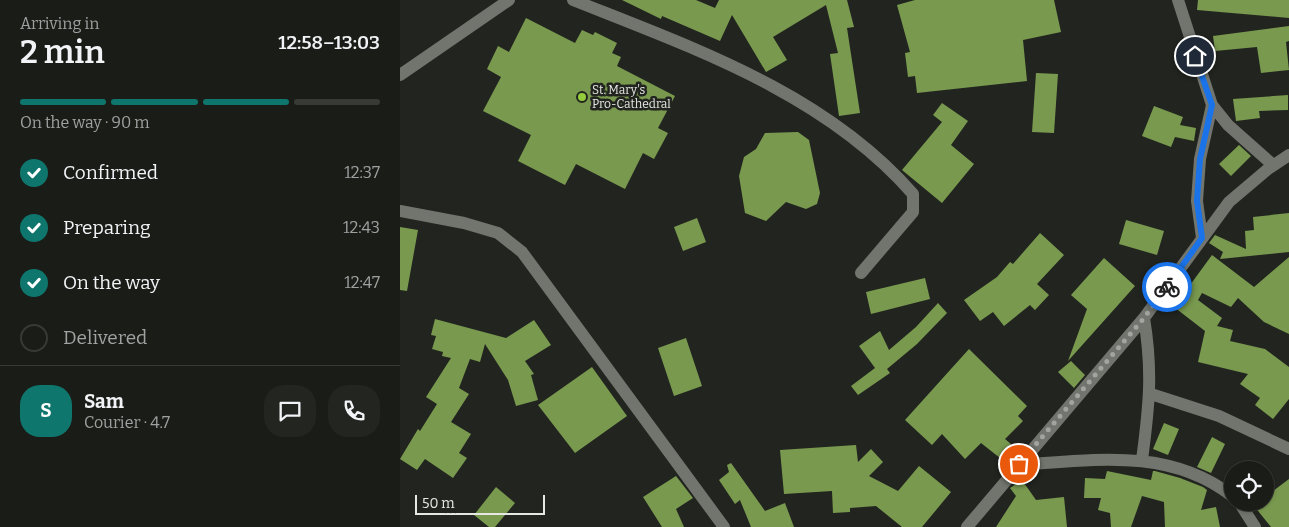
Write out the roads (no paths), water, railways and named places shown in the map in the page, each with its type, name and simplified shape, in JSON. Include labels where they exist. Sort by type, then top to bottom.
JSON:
[{"type":"street","points":[[400,76],[509,0]]},
{"type":"street","points":[[573,0],[694,49],[784,92],[844,132],[900,179],[912,194],[913,212],[861,273]]},
{"type":"street","points":[[1178,0],[1212,105],[1228,125],[1273,165]]},
{"type":"street","points":[[1202,238],[1197,201],[1200,159],[1212,105]]},
{"type":"street","points":[[967,527],[1144,318],[1228,202],[1273,165],[1289,156]]},
{"type":"street","points":[[400,210],[464,223],[498,234],[522,252],[724,527]]},
{"type":"street","points":[[1142,460],[1151,394],[1150,353],[1144,318]]},
{"type":"street","points":[[1151,394],[1219,416],[1289,449]]},
{"type":"street","points":[[1019,464],[1083,460],[1142,460],[1158,462],[1182,469],[1215,482],[1224,489]]},
{"type":"street","points":[[1245,511],[1255,527]]},
{"type":"place","name":"St. Mary's Pro-Cathedral","points":[[582,97]]}]
